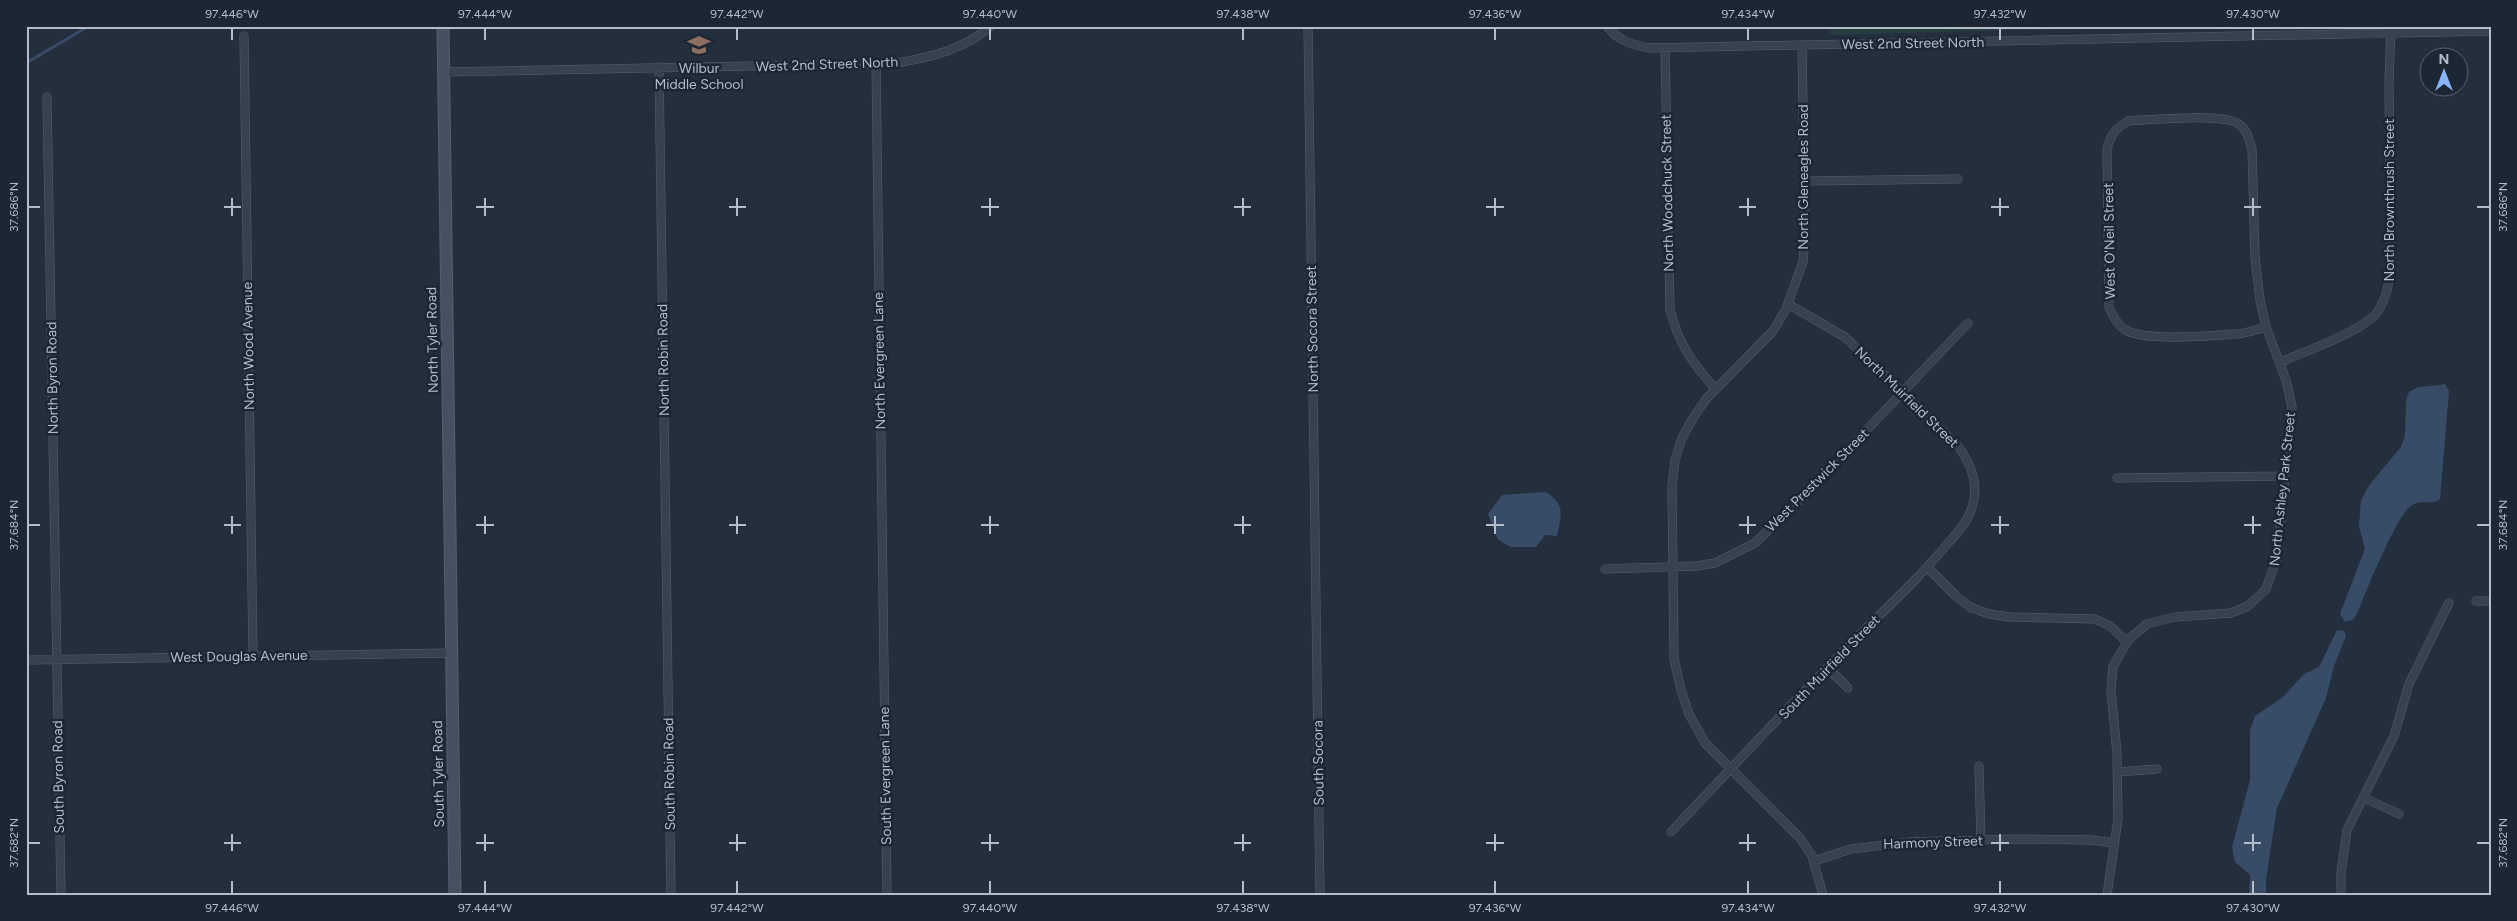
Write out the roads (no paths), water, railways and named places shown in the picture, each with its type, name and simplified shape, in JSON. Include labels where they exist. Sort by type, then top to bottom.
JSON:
[{"type":"main road","name":"North Tyler Road","points":[[443,26],[452,653]]},
{"type":"main road","name":"South Tyler Road","points":[[452,653],[455,895]]},
{"type":"street","name":"West 2nd Street North","points":[[444,72],[896,63],[944,54],[979,36],[991,26]]},
{"type":"street","name":"North Socora Street","points":[[1308,26],[1316,631]]},
{"type":"street","points":[[1607,26],[1620,38],[1633,45],[1665,48]]},
{"type":"street","name":"West 2nd Street North","points":[[1665,48],[2391,30],[2491,31]]},
{"type":"street","name":"North Brownthrush Street","points":[[2278,363],[2361,326],[2377,312],[2386,294],[2390,266],[2389,83],[2391,30]]},
{"type":"street","name":"North Wood Avenue","points":[[244,36],[253,656]]},
{"type":"street","name":"North Gleneagles Road","points":[[1802,45],[1805,237],[1803,262],[1788,304],[1773,330],[1716,389],[1693,418],[1682,438],[1672,486],[1674,659],[1680,690],[1689,714],[1705,743],[1800,838],[1814,862],[1823,895]]},
{"type":"street","name":"North Woodchuck Street","points":[[1665,48],[1670,310],[1674,328],[1684,350],[1716,389]]},
{"type":"street","name":"North Evergreen Lane","points":[[876,63],[883,658]]},
{"type":"street","name":"North Robin Road","points":[[659,67],[667,654]]},
{"type":"street","name":"North Byron Road","points":[[47,97],[56,659]]},
{"type":"street","name":"West O'Neil Street","points":[[2237,122],[2216,119],[2128,121],[2117,128],[2110,137],[2107,150],[2109,307],[2114,320],[2125,330],[2154,337],[2238,334],[2266,326]]},
{"type":"street","name":"North Ashley Park Street","points":[[2127,642],[2147,624],[2160,620],[2231,613],[2248,606],[2263,592],[2272,575],[2277,558],[2292,407],[2286,380],[2278,363],[2260,300],[2255,257],[2252,149],[2247,134],[2237,122]]},
{"type":"street","points":[[1804,181],[1958,179]]},
{"type":"street","name":"North Muirfield Street","points":[[1788,304],[1845,337],[1957,445],[1968,459],[1976,488],[1970,516],[1928,568]]},
{"type":"street","name":"West Prestwick Street","points":[[1605,569],[1697,566],[1715,563],[1754,543],[1805,495],[1968,323]]},
{"type":"street","points":[[2117,478],[2285,476]]},
{"type":"street","points":[[1928,568],[1970,607],[1989,614],[2010,617],[2095,619],[2110,626],[2127,642],[2113,668],[2112,682],[2118,772],[2118,819],[2107,895]]},
{"type":"street","name":"South Muirfield Street","points":[[1671,832],[1730,768],[1928,568]]},
{"type":"street","points":[[2476,601],[2491,601]]},
{"type":"street","points":[[2341,895],[2341,873],[2347,830],[2394,736],[2409,684],[2449,603]]},
{"type":"street","name":"South Socora","points":[[1316,631],[1320,895]]},
{"type":"street","name":"West Douglas Avenue","points":[[26,660],[452,653]]},
{"type":"street","name":"South Robin Road","points":[[667,654],[671,895]]},
{"type":"street","name":"South Evergreen Lane","points":[[883,658],[887,895]]},
{"type":"street","name":"South Byron Road","points":[[56,659],[60,895]]},
{"type":"street","points":[[1828,668],[1848,688]]},
{"type":"street","points":[[1979,766],[1980,840]]},
{"type":"street","points":[[2118,772],[2157,769]]},
{"type":"street","points":[[2364,798],[2399,814]]},
{"type":"street","name":"Harmony Street","points":[[1814,862],[1851,849],[1877,844],[1980,840],[2091,840],[2114,843]]},
{"type":"water","points":[[2445,384],[2449,391],[2440,499],[2434,502],[2417,503],[2407,509],[2391,536],[2357,614],[2352,620],[2345,622],[2340,614],[2365,549],[2359,526],[2361,500],[2370,484],[2401,447],[2405,435],[2406,400],[2409,392],[2422,387]]},
{"type":"water","points":[[1546,492],[1557,501],[1559,506],[1561,516],[1557,536],[1545,535],[1536,547],[1511,547],[1498,540],[1488,514],[1502,495]]},
{"type":"water","points":[[2337,630],[2344,631],[2346,636],[2334,666],[2326,698],[2277,808],[2266,879],[2266,895],[2249,895],[2250,875],[2235,862],[2232,847],[2250,780],[2250,730],[2255,716],[2283,697],[2304,674],[2319,667]]},
{"type":"waterway","points":[[26,63],[89,26]]},
{"type":"place","name":"Wilbur Middle School","points":[[699,45]]}]
